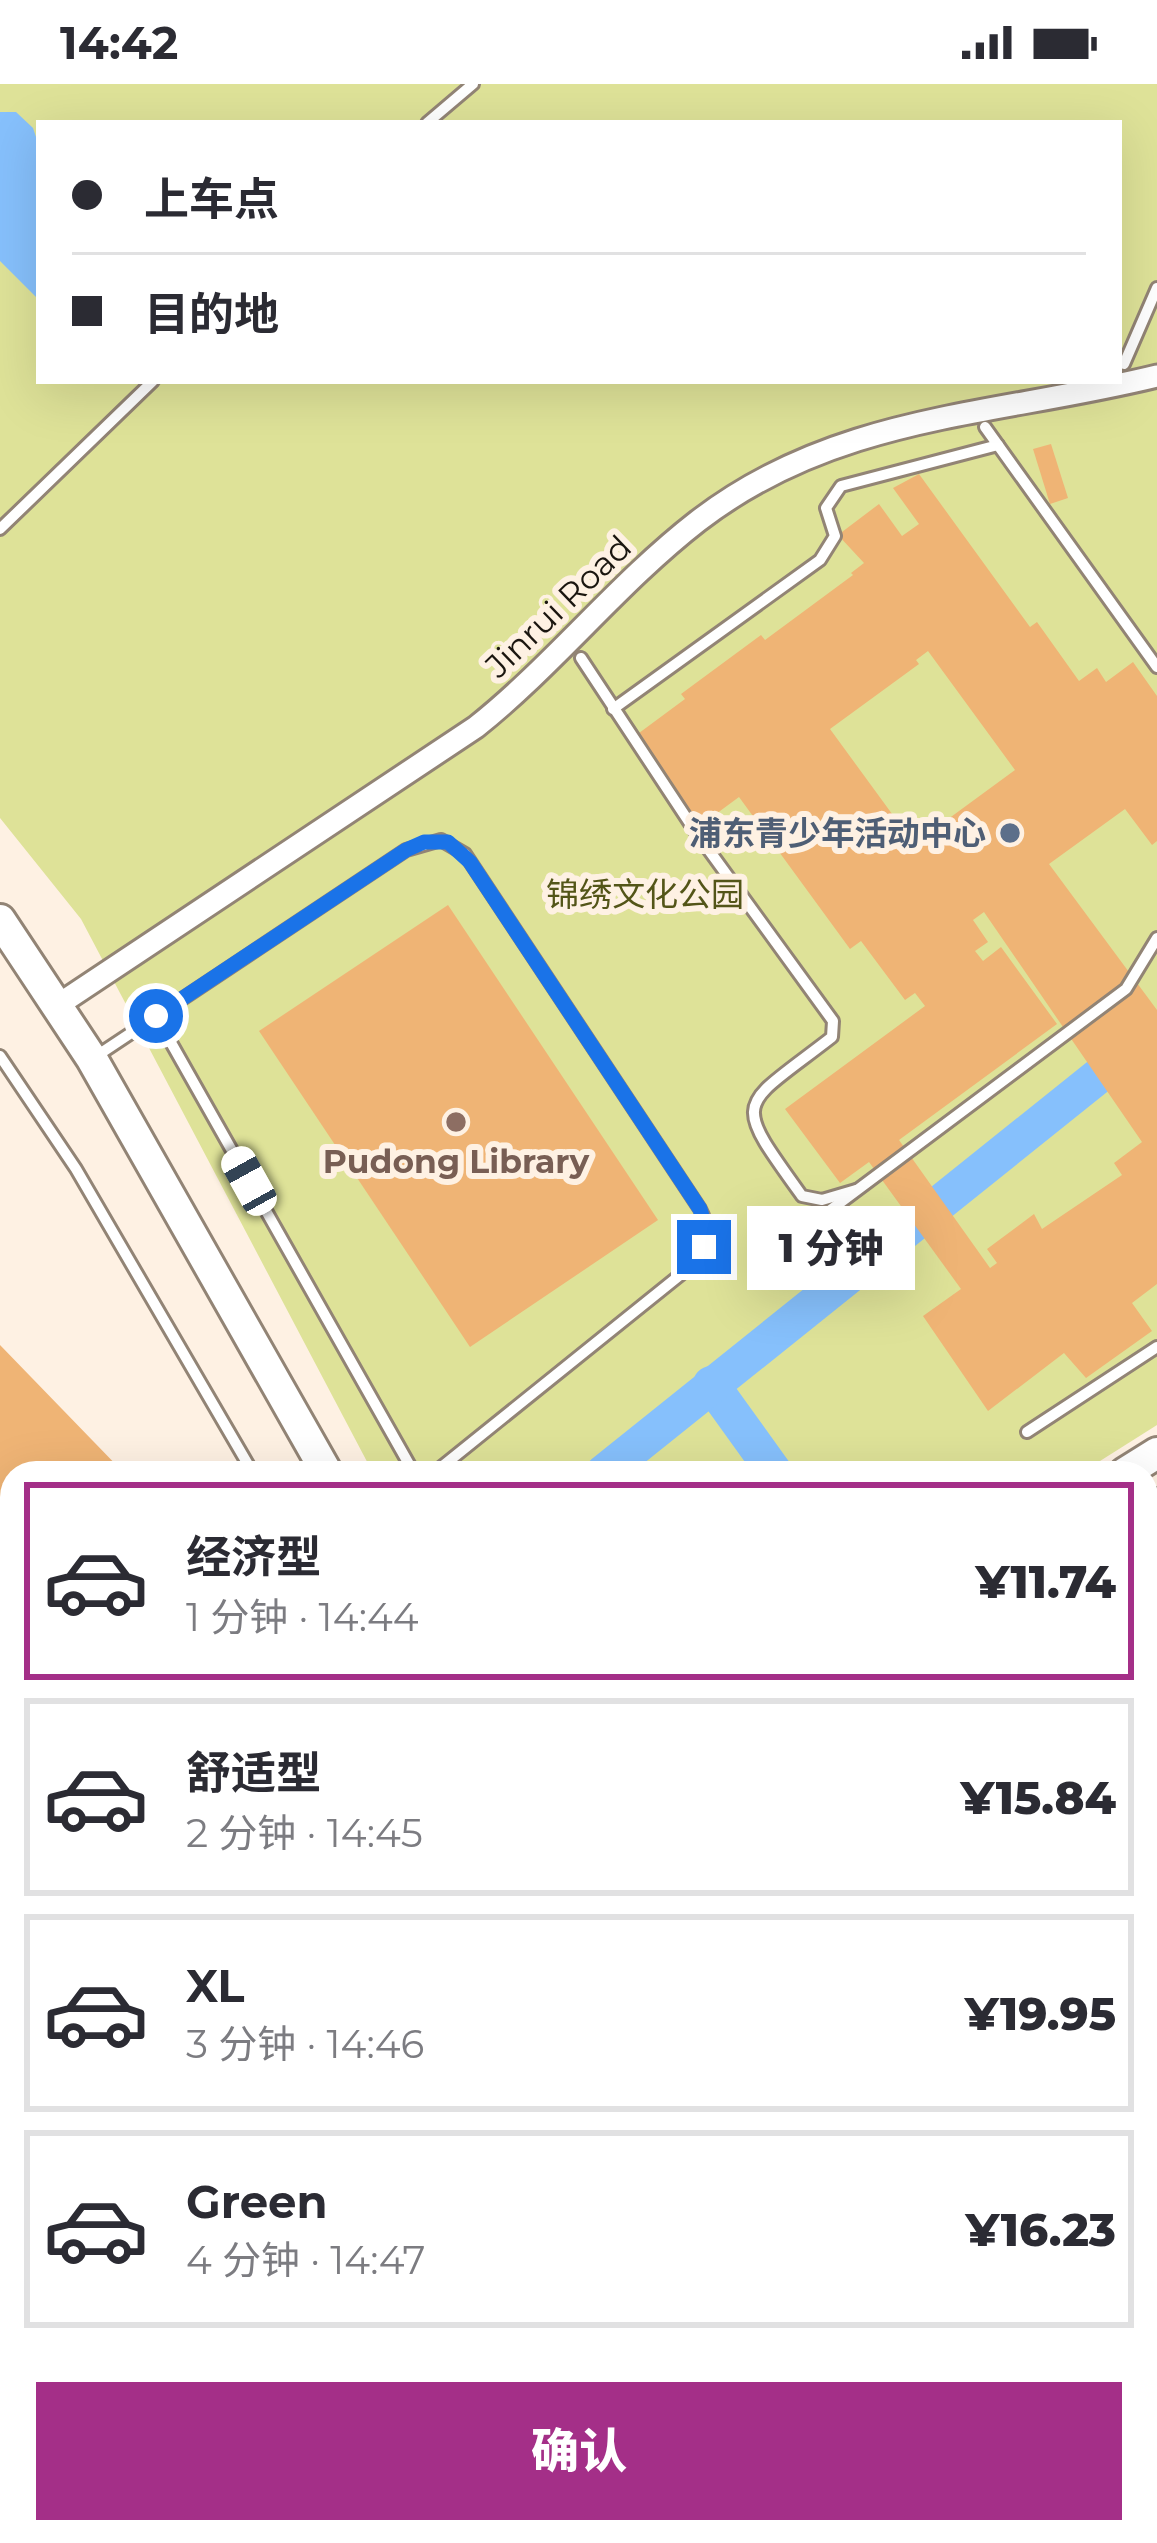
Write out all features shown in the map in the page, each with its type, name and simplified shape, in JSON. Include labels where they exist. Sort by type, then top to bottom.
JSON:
[{"type":"street","name":"Jinrui Road","points":[[1122,383],[1157,376]]},
{"type":"street","name":"Jinrui Road","points":[[58,1005],[476,727],[527,684],[666,547],[756,483],[813,454],[901,425],[1115,384]]},
{"type":"street","points":[[0,920],[92,1059],[321,1461]]},
{"type":"lane","points":[[431,120],[473,84]]},
{"type":"lane","points":[[1124,364],[1157,288]]},
{"type":"lane","points":[[0,529],[150,384]]},
{"type":"lane","points":[[985,427],[1157,667]]},
{"type":"lane","points":[[614,709],[820,560],[835,536],[826,508],[841,485],[998,445]]},
{"type":"lane","points":[[581,658],[695,831],[833,1021],[832,1037],[759,1093],[752,1107],[754,1129],[802,1196],[822,1200],[856,1190]]},
{"type":"lane","points":[[92,1059],[406,850],[424,842],[448,842],[470,862],[700,1209],[706,1241],[690,1267],[449,1461]]},
{"type":"lane","points":[[796,1235],[1126,989],[1157,938]]},
{"type":"lane","points":[[156,1016],[407,1461]]},
{"type":"lane","points":[[0,1055],[76,1169],[246,1461]]},
{"type":"lane","points":[[1027,1432],[1157,1348]]},
{"type":"green space","name":"锦绣文化公园","points":[[0,84],[1157,84],[1157,1425],[1100,1461],[367,1461],[81,919],[0,818]]},
{"type":"water","points":[[0,112],[16,112],[36,137],[36,297],[0,261]]},
{"type":"building","points":[[1051,444],[1068,498],[1050,504],[1033,449]]},
{"type":"building","name":"浦东青少年活动中心","points":[[919,474],[1030,627],[1037,622],[1079,681],[1097,668],[1106,682],[1133,662],[1157,696],[1157,841],[1152,845],[1125,809],[1049,864],[1157,1010],[1157,1284],[1132,1303],[1152,1331],[1086,1378],[1064,1353],[988,1411],[923,1316],[961,1289],[869,1162],[840,1183],[785,1109],[925,1006],[915,993],[905,1000],[861,941],[850,949],[739,797],[701,825],[635,736],[685,699],[681,694],[853,575],[864,563],[838,535],[879,504],[902,536],[919,524],[893,488]],"holes":[[[928,651],[1015,770],[914,844],[830,729],[919,664],[916,660]],[[984,912],[1142,1142],[1114,1163],[1122,1175],[1042,1229],[1034,1214],[987,1249],[997,1263],[990,1268],[899,1140],[1057,1024],[1001,947],[983,961],[975,951],[988,942],[973,920]]]},
{"type":"building","name":"Pudong Library","points":[[448,905],[658,1220],[470,1347],[259,1031]]},
{"type":"building","points":[[0,1345],[112,1461],[0,1461]]},
{"type":"waterway","points":[[618,1461],[1157,1029]]},
{"type":"waterway","points":[[711,1384],[766,1461]]},
{"type":"place","name":"浦东青少年活动中心","points":[[1010,833]]},
{"type":"place","name":"Pudong Library","points":[[456,1122]]},
{"type":"route","points":[[156,1016],[406,850],[424,842],[448,842],[470,862],[700,1209],[707,1233],[704,1247]]}]
